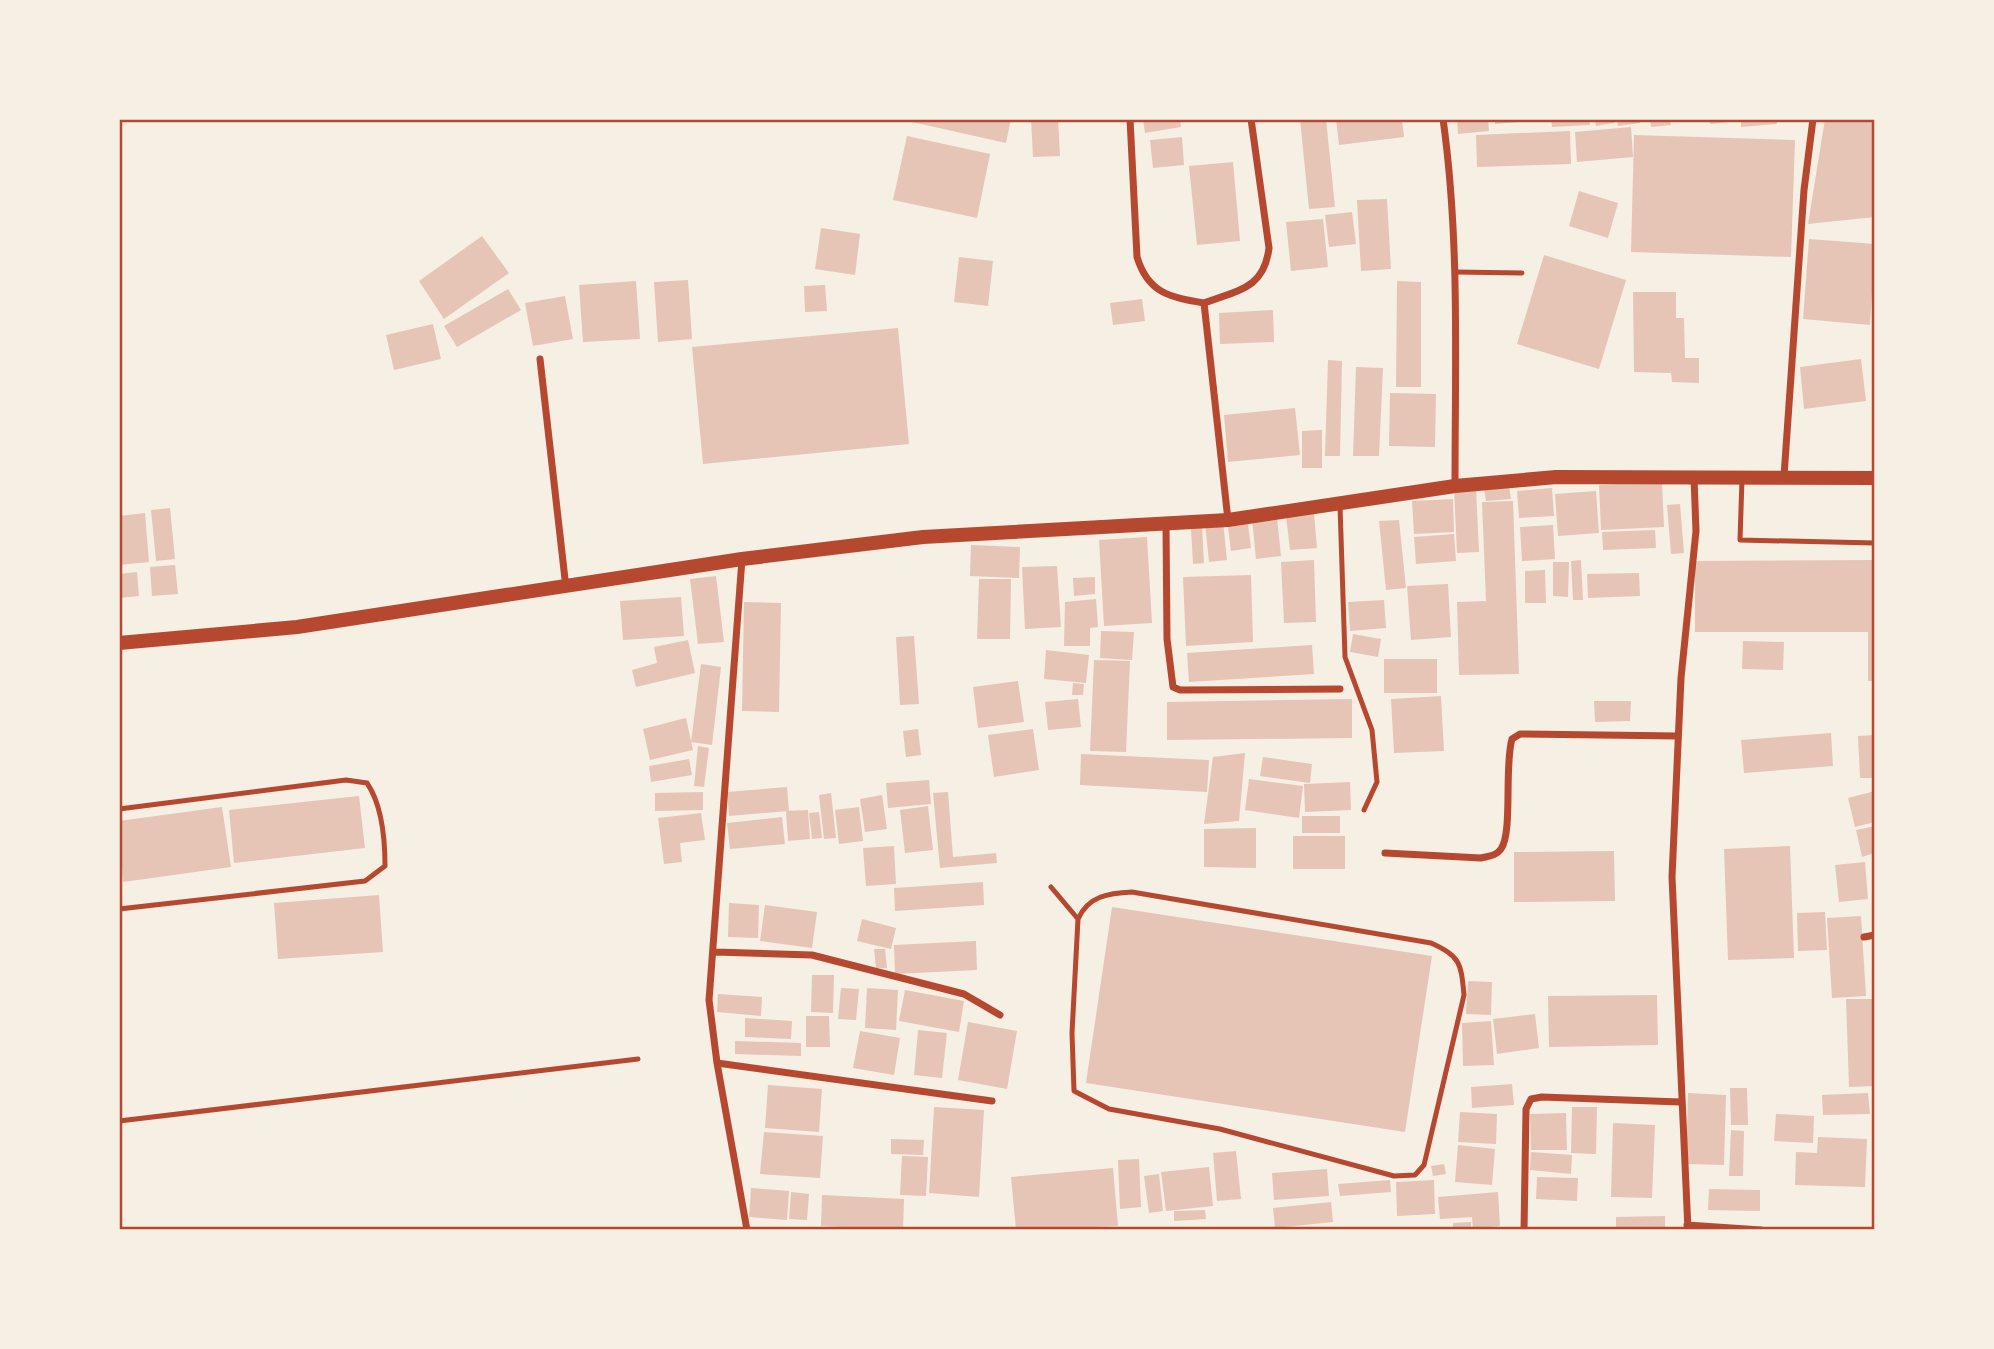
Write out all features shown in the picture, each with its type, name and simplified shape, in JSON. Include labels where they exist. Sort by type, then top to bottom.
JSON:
[{"type":"main road","points":[[119,643],[297,627],[742,559],[958,534],[1166,526],[1228,520],[1455,486],[1556,477],[1875,478]]},
{"type":"street","points":[[1130,119],[1137,257],[1140,267],[1148,284],[1164,293],[1204,303],[1252,285],[1262,275],[1267,262],[1269,247],[1251,119]]},
{"type":"street","points":[[1444,119],[1450,165],[1455,272],[1455,486]]},
{"type":"street","points":[[1784,476],[1804,190],[1813,119]]},
{"type":"street","points":[[1204,303],[1228,520]]},
{"type":"street","points":[[540,359],[566,588]]},
{"type":"street","points":[[1694,476],[1696,531],[1678,736],[1672,877],[1680,1102],[1688,1228],[1760,1230]]},
{"type":"street","points":[[1166,526],[1167,639],[1173,687],[1180,690],[1340,689]]},
{"type":"street","points":[[742,559],[715,952],[709,1000],[717,1063],[747,1230]]},
{"type":"street","points":[[1385,853],[1481,858],[1494,855],[1502,847],[1505,834],[1508,752],[1512,738],[1520,734],[1678,736]]},
{"type":"street","points":[[1864,937],[1875,935]]},
{"type":"street","points":[[715,952],[812,955],[964,994],[1000,1014]]},
{"type":"street","points":[[717,1063],[992,1101]]},
{"type":"street","points":[[1524,1230],[1526,1109],[1531,1099],[1542,1097],[1680,1102]]},
{"type":"lane","points":[[1455,272],[1522,273]]},
{"type":"lane","points":[[1742,476],[1740,540],[1875,543]]},
{"type":"lane","points":[[1339,502],[1345,657],[1372,730],[1377,782],[1364,810]]},
{"type":"lane","points":[[119,809],[346,780],[368,783],[374,793],[385,847],[385,866],[365,881],[119,909]]},
{"type":"lane","points":[[1051,887],[1078,919],[1072,1084],[1074,1091],[1109,1109],[1220,1129],[1394,1176],[1415,1175],[1424,1165],[1464,995],[1462,969],[1452,952],[1431,943],[1132,892],[1096,898],[1084,905],[1078,919]]},
{"type":"lane","points":[[119,1121],[638,1059]]},
{"type":"building","points":[[913,119],[1011,119],[1006,143],[912,122]]},
{"type":"building","points":[[1031,119],[1058,119],[1060,156],[1033,157]]},
{"type":"building","points":[[1143,119],[1180,119],[1181,127],[1145,133]]},
{"type":"building","points":[[1300,119],[1326,119],[1335,207],[1309,209]]},
{"type":"building","points":[[1336,119],[1402,119],[1404,137],[1339,145]]},
{"type":"building","points":[[1457,119],[1488,119],[1489,131],[1458,134]]},
{"type":"building","points":[[1495,119],[1530,119],[1530,121],[1495,124]]},
{"type":"building","points":[[1551,119],[1589,119],[1590,125],[1552,127]]},
{"type":"building","points":[[1595,119],[1613,119],[1614,123],[1596,126]]},
{"type":"building","points":[[1617,119],[1640,119],[1640,123],[1618,126]]},
{"type":"building","points":[[1650,119],[1670,119],[1671,125],[1651,127]]},
{"type":"building","points":[[1709,119],[1738,119],[1738,121],[1710,124]]},
{"type":"building","points":[[1741,119],[1776,119],[1777,124],[1741,127]]},
{"type":"building","points":[[1825,119],[1875,119],[1875,217],[1808,224]]},
{"type":"building","points":[[1631,127],[1633,157],[1577,162],[1575,132]]},
{"type":"building","points":[[1570,131],[1571,164],[1477,167],[1476,135]]},
{"type":"building","points":[[1634,135],[1795,140],[1791,257],[1631,252]]},
{"type":"building","points":[[907,136],[990,154],[977,218],[893,200]]},
{"type":"building","points":[[1182,137],[1184,165],[1153,168],[1150,140]]},
{"type":"building","points":[[1233,162],[1240,241],[1197,245],[1189,166]]},
{"type":"building","points":[[1579,191],[1618,203],[1608,238],[1569,226]]},
{"type":"building","points":[[1387,199],[1391,269],[1361,271],[1357,200]]},
{"type":"building","points":[[1352,212],[1356,244],[1329,247],[1325,215]]},
{"type":"building","points":[[1323,219],[1328,267],[1291,271],[1286,222]]},
{"type":"building","points":[[821,228],[860,234],[855,275],[815,269]]},
{"type":"building","points":[[482,236],[509,273],[444,319],[419,281]]},
{"type":"building","points":[[1809,239],[1875,244],[1870,325],[1803,319]]},
{"type":"building","points":[[1544,255],[1626,280],[1599,369],[1517,344]]},
{"type":"building","points":[[959,257],[993,261],[988,306],[954,302]]},
{"type":"building","points":[[688,280],[692,339],[658,342],[654,282]]},
{"type":"building","points":[[636,281],[640,339],[583,342],[579,285]]},
{"type":"building","points":[[1397,281],[1421,282],[1421,387],[1396,387]]},
{"type":"building","points":[[825,285],[827,311],[805,312],[804,286]]},
{"type":"building","points":[[508,289],[521,310],[457,347],[444,326]]},
{"type":"building","points":[[1633,292],[1676,292],[1676,318],[1684,318],[1685,358],[1699,358],[1699,383],[1672,382],[1671,373],[1634,372]]},
{"type":"building","points":[[565,296],[573,339],[533,346],[525,303]]},
{"type":"building","points":[[1142,299],[1145,321],[1113,325],[1110,303]]},
{"type":"building","points":[[1273,310],[1274,342],[1220,344],[1219,313]]},
{"type":"building","points":[[433,324],[441,359],[394,370],[386,335]]},
{"type":"building","points":[[898,328],[909,444],[703,464],[692,347]]},
{"type":"building","points":[[1861,359],[1866,401],[1804,409],[1800,367]]},
{"type":"building","points":[[1328,360],[1342,361],[1340,456],[1325,456]]},
{"type":"building","points":[[1356,367],[1383,368],[1379,456],[1353,456]]},
{"type":"building","points":[[1390,393],[1436,394],[1435,447],[1389,446]]},
{"type":"building","points":[[1295,408],[1300,455],[1228,462],[1224,415]]},
{"type":"building","points":[[1322,430],[1322,468],[1302,468],[1302,431]]},
{"type":"building","points":[[1662,482],[1664,527],[1601,530],[1599,485]]},
{"type":"building","points":[[1509,486],[1511,499],[1486,501],[1484,488]]},
{"type":"building","points":[[1476,488],[1479,552],[1457,553],[1454,489]]},
{"type":"building","points":[[1552,488],[1554,516],[1519,518],[1517,491]]},
{"type":"building","points":[[1596,491],[1599,533],[1558,536],[1555,494]]},
{"type":"building","points":[[1453,499],[1454,532],[1414,534],[1412,501]]},
{"type":"building","points":[[1513,501],[1519,674],[1459,675],[1457,602],[1486,601],[1482,502]]},
{"type":"building","points":[[1680,504],[1684,553],[1671,554],[1667,505]]},
{"type":"building","points":[[170,508],[175,559],[156,561],[151,510]]},
{"type":"building","points":[[145,513],[149,562],[119,565],[119,516]]},
{"type":"building","points":[[1314,513],[1317,548],[1290,550],[1286,516]]},
{"type":"building","points":[[1277,517],[1281,556],[1256,559],[1252,519]]},
{"type":"building","points":[[1399,520],[1406,588],[1386,590],[1379,521]]},
{"type":"building","points":[[1223,521],[1227,560],[1209,562],[1205,523]]},
{"type":"building","points":[[1248,524],[1251,548],[1231,551],[1228,527]]},
{"type":"building","points":[[1553,525],[1555,559],[1522,561],[1520,527]]},
{"type":"building","points":[[1202,527],[1204,563],[1193,564],[1191,528]]},
{"type":"building","points":[[1655,530],[1656,548],[1603,550],[1602,532]]},
{"type":"building","points":[[1454,534],[1456,561],[1416,564],[1414,537]]},
{"type":"building","points":[[1147,537],[1152,623],[1104,626],[1099,540]]},
{"type":"building","points":[[971,545],[1020,547],[1019,578],[970,576]]},
{"type":"building","points":[[1314,560],[1316,622],[1284,623],[1281,562]]},
{"type":"building","points":[[1581,560],[1583,600],[1573,600],[1571,561]]},
{"type":"building","points":[[1875,560],[1875,681],[1868,681],[1868,632],[1695,632],[1695,561]]},
{"type":"building","points":[[1553,562],[1569,562],[1568,597],[1553,596]]},
{"type":"building","points":[[175,565],[178,594],[152,596],[150,567]]},
{"type":"building","points":[[1057,566],[1061,627],[1025,629],[1022,567]]},
{"type":"building","points":[[1545,570],[1546,603],[1525,603],[1525,571]]},
{"type":"building","points":[[137,572],[139,596],[119,598],[119,574]]},
{"type":"building","points":[[1639,573],[1640,596],[1588,598],[1587,574]]},
{"type":"building","points":[[1251,575],[1253,642],[1186,646],[1183,577]]},
{"type":"building","points":[[716,576],[724,642],[698,644],[690,579]]},
{"type":"building","points":[[1095,577],[1095,594],[1074,596],[1073,578]]},
{"type":"building","points":[[979,579],[1011,579],[1010,639],[977,639]]},
{"type":"building","points":[[1448,584],[1451,637],[1411,640],[1407,586]]},
{"type":"building","points":[[681,597],[684,636],[623,640],[620,601]]},
{"type":"building","points":[[1096,599],[1098,627],[1090,628],[1090,646],[1064,646],[1065,602]]},
{"type":"building","points":[[1384,600],[1386,628],[1350,631],[1348,602]]},
{"type":"building","points":[[744,602],[781,603],[779,712],[742,711]]},
{"type":"building","points":[[1101,631],[1134,632],[1132,660],[1100,658]]},
{"type":"building","points":[[1353,634],[1381,639],[1378,657],[1350,652]]},
{"type":"building","points":[[914,636],[919,704],[900,705],[896,637]]},
{"type":"building","points":[[688,640],[695,673],[636,687],[632,670],[657,663],[654,647]]},
{"type":"building","points":[[1743,641],[1784,642],[1783,670],[1742,669]]},
{"type":"building","points":[[1312,645],[1314,674],[1189,682],[1187,653]]},
{"type":"building","points":[[1046,650],[1089,655],[1086,683],[1044,679]]},
{"type":"building","points":[[1384,659],[1437,659],[1437,693],[1384,693]]},
{"type":"building","points":[[1094,660],[1130,661],[1126,752],[1090,751]]},
{"type":"building","points":[[701,664],[721,667],[712,745],[691,742]]},
{"type":"building","points":[[1018,681],[1024,722],[978,728],[973,687]]},
{"type":"building","points":[[1073,683],[1084,684],[1083,695],[1072,695]]},
{"type":"building","points":[[1441,696],[1444,751],[1394,753],[1391,699]]},
{"type":"building","points":[[1078,699],[1081,727],[1048,730],[1045,702]]},
{"type":"building","points":[[1352,699],[1352,738],[1167,740],[1167,702]]},
{"type":"building","points":[[1594,701],[1631,701],[1630,721],[1595,722]]},
{"type":"building","points":[[686,718],[693,750],[650,760],[643,729]]},
{"type":"building","points":[[918,729],[921,755],[906,757],[903,731]]},
{"type":"building","points":[[1033,729],[1039,770],[994,777],[988,735]]},
{"type":"building","points":[[1831,733],[1833,766],[1744,773],[1741,740]]},
{"type":"building","points":[[1875,735],[1875,778],[1860,778],[1858,736]]},
{"type":"building","points":[[698,746],[709,748],[704,787],[694,786]]},
{"type":"building","points":[[1245,753],[1239,821],[1204,824],[1213,757]]},
{"type":"building","points":[[1081,754],[1209,760],[1207,792],[1080,785]]},
{"type":"building","points":[[1263,757],[1312,764],[1310,783],[1260,776]]},
{"type":"building","points":[[689,759],[692,775],[651,782],[649,766]]},
{"type":"building","points":[[1249,779],[1303,786],[1299,818],[1245,810]]},
{"type":"building","points":[[929,780],[931,804],[888,808],[886,783]]},
{"type":"building","points":[[1350,782],[1351,810],[1305,812],[1304,784]]},
{"type":"building","points":[[787,787],[789,811],[729,816],[727,792]]},
{"type":"building","points":[[1875,791],[1875,822],[1855,827],[1848,798]]},
{"type":"building","points":[[703,792],[703,810],[655,811],[655,793]]},
{"type":"building","points":[[948,792],[953,857],[996,853],[997,863],[940,868],[933,793]]},
{"type":"building","points":[[831,793],[836,838],[824,839],[819,795]]},
{"type":"building","points":[[882,795],[887,829],[865,832],[860,799]]},
{"type":"building","points":[[359,796],[365,848],[234,863],[229,810]]},
{"type":"building","points":[[928,806],[933,850],[905,853],[900,810]]},
{"type":"building","points":[[222,807],[231,867],[123,882],[119,821]]},
{"type":"building","points":[[859,807],[863,841],[839,844],[835,810]]},
{"type":"building","points":[[808,810],[810,839],[788,841],[786,811]]},
{"type":"building","points":[[819,812],[822,838],[812,839],[809,813]]},
{"type":"building","points":[[701,813],[705,840],[680,843],[682,862],[664,864],[658,818]]},
{"type":"building","points":[[1302,816],[1340,816],[1340,833],[1302,833]]},
{"type":"building","points":[[782,817],[785,844],[730,849],[727,823]]},
{"type":"building","points":[[1875,826],[1875,853],[1862,857],[1856,830]]},
{"type":"building","points":[[1256,828],[1256,868],[1204,867],[1204,829]]},
{"type":"building","points":[[1293,836],[1345,836],[1345,869],[1293,869]]},
{"type":"building","points":[[894,846],[896,884],[866,886],[863,848]]},
{"type":"building","points":[[1790,846],[1794,958],[1728,960],[1724,849]]},
{"type":"building","points":[[1614,851],[1615,901],[1514,902],[1514,852]]},
{"type":"building","points":[[1865,862],[1868,899],[1839,902],[1835,865]]},
{"type":"building","points":[[983,882],[984,905],[895,911],[894,888]]},
{"type":"building","points":[[379,895],[383,952],[278,959],[274,903]]},
{"type":"building","points":[[729,903],[759,905],[758,938],[728,937]]},
{"type":"building","points":[[765,905],[817,912],[812,948],[760,941]]},
{"type":"building","points":[[1112,907],[1432,956],[1405,1132],[1086,1083]]},
{"type":"building","points":[[1825,912],[1827,950],[1798,951],[1797,913]]},
{"type":"building","points":[[1861,916],[1866,996],[1832,998],[1827,918]]},
{"type":"building","points":[[862,919],[896,928],[891,949],[857,941]]},
{"type":"building","points":[[976,941],[977,970],[895,974],[894,945]]},
{"type":"building","points":[[874,949],[885,949],[887,968],[876,968]]},
{"type":"building","points":[[812,975],[834,975],[833,1013],[811,1012]]},
{"type":"building","points":[[1468,981],[1492,982],[1491,1015],[1466,1014]]},
{"type":"building","points":[[841,988],[859,989],[856,1020],[838,1019]]},
{"type":"building","points":[[867,988],[898,990],[896,1030],[865,1028]]},
{"type":"building","points":[[905,990],[964,1001],[959,1032],[899,1021]]},
{"type":"building","points":[[718,994],[762,997],[761,1016],[717,1012]]},
{"type":"building","points":[[1657,995],[1658,1045],[1549,1047],[1548,996]]},
{"type":"building","points":[[1846,999],[1875,999],[1875,1086],[1849,1087]]},
{"type":"building","points":[[1535,1014],[1539,1048],[1497,1054],[1493,1019]]},
{"type":"building","points":[[806,1016],[829,1016],[830,1047],[806,1047]]},
{"type":"building","points":[[745,1018],[792,1021],[791,1039],[745,1037]]},
{"type":"building","points":[[1491,1021],[1494,1065],[1463,1066],[1462,1023]]},
{"type":"building","points":[[968,1022],[1017,1031],[1007,1089],[958,1080]]},
{"type":"building","points":[[918,1030],[947,1033],[942,1078],[914,1075]]},
{"type":"building","points":[[860,1031],[900,1038],[894,1075],[853,1068]]},
{"type":"building","points":[[735,1041],[801,1043],[801,1056],[735,1054]]},
{"type":"building","points":[[1512,1084],[1514,1105],[1472,1108],[1471,1087]]},
{"type":"building","points":[[768,1085],[822,1089],[819,1132],[765,1128]]},
{"type":"building","points":[[1730,1088],[1747,1088],[1748,1125],[1731,1125]]},
{"type":"building","points":[[1688,1093],[1726,1095],[1724,1165],[1686,1164]]},
{"type":"building","points":[[1868,1093],[1870,1114],[1823,1115],[1822,1095]]},
{"type":"building","points":[[934,1107],[984,1110],[979,1197],[929,1193]]},
{"type":"building","points":[[1572,1107],[1597,1107],[1596,1154],[1571,1153]]},
{"type":"building","points":[[1460,1112],[1497,1114],[1496,1144],[1458,1142]]},
{"type":"building","points":[[1566,1113],[1567,1150],[1531,1150],[1530,1114]]},
{"type":"building","points":[[1776,1114],[1814,1116],[1813,1143],[1774,1141]]},
{"type":"building","points":[[1613,1123],[1655,1125],[1652,1198],[1611,1197]]},
{"type":"building","points":[[1731,1130],[1744,1131],[1743,1176],[1729,1176]]},
{"type":"building","points":[[764,1132],[823,1136],[820,1178],[760,1174]]},
{"type":"building","points":[[1818,1137],[1867,1139],[1865,1187],[1795,1185],[1796,1152],[1817,1153]]},
{"type":"building","points":[[891,1139],[924,1140],[923,1155],[891,1154]]},
{"type":"building","points":[[1458,1145],[1495,1149],[1492,1185],[1455,1182]]},
{"type":"building","points":[[1236,1151],[1241,1199],[1217,1201],[1213,1153]]},
{"type":"building","points":[[1531,1152],[1572,1155],[1571,1174],[1530,1170]]},
{"type":"building","points":[[902,1156],[928,1157],[926,1196],[900,1195]]},
{"type":"building","points":[[1139,1159],[1141,1207],[1120,1209],[1118,1160]]},
{"type":"building","points":[[1444,1164],[1446,1174],[1433,1176],[1431,1166]]},
{"type":"building","points":[[1209,1167],[1213,1206],[1166,1211],[1161,1172]]},
{"type":"building","points":[[1113,1168],[1118,1226],[1016,1230],[1011,1177]]},
{"type":"building","points":[[1327,1169],[1329,1196],[1274,1200],[1272,1173]]},
{"type":"building","points":[[1159,1174],[1163,1211],[1149,1213],[1144,1176]]},
{"type":"building","points":[[1537,1177],[1578,1178],[1577,1201],[1536,1199]]},
{"type":"building","points":[[1390,1180],[1391,1192],[1340,1196],[1338,1184]]},
{"type":"building","points":[[1434,1180],[1435,1214],[1397,1216],[1396,1182]]},
{"type":"building","points":[[751,1188],[789,1191],[787,1220],[749,1217]]},
{"type":"building","points":[[1709,1189],[1760,1190],[1760,1211],[1708,1210]]},
{"type":"building","points":[[791,1192],[809,1194],[807,1220],[789,1219]]},
{"type":"building","points":[[1498,1192],[1500,1226],[1473,1229],[1472,1217],[1440,1219],[1438,1197]]},
{"type":"building","points":[[822,1195],[904,1199],[903,1230],[821,1226]]},
{"type":"building","points":[[1331,1202],[1333,1222],[1275,1228],[1273,1208]]},
{"type":"building","points":[[1205,1210],[1206,1219],[1174,1221],[1174,1211]]},
{"type":"building","points":[[1665,1216],[1665,1230],[1616,1230],[1616,1217]]},
{"type":"building","points":[[1471,1222],[1471,1230],[1453,1230],[1453,1223]]}]
